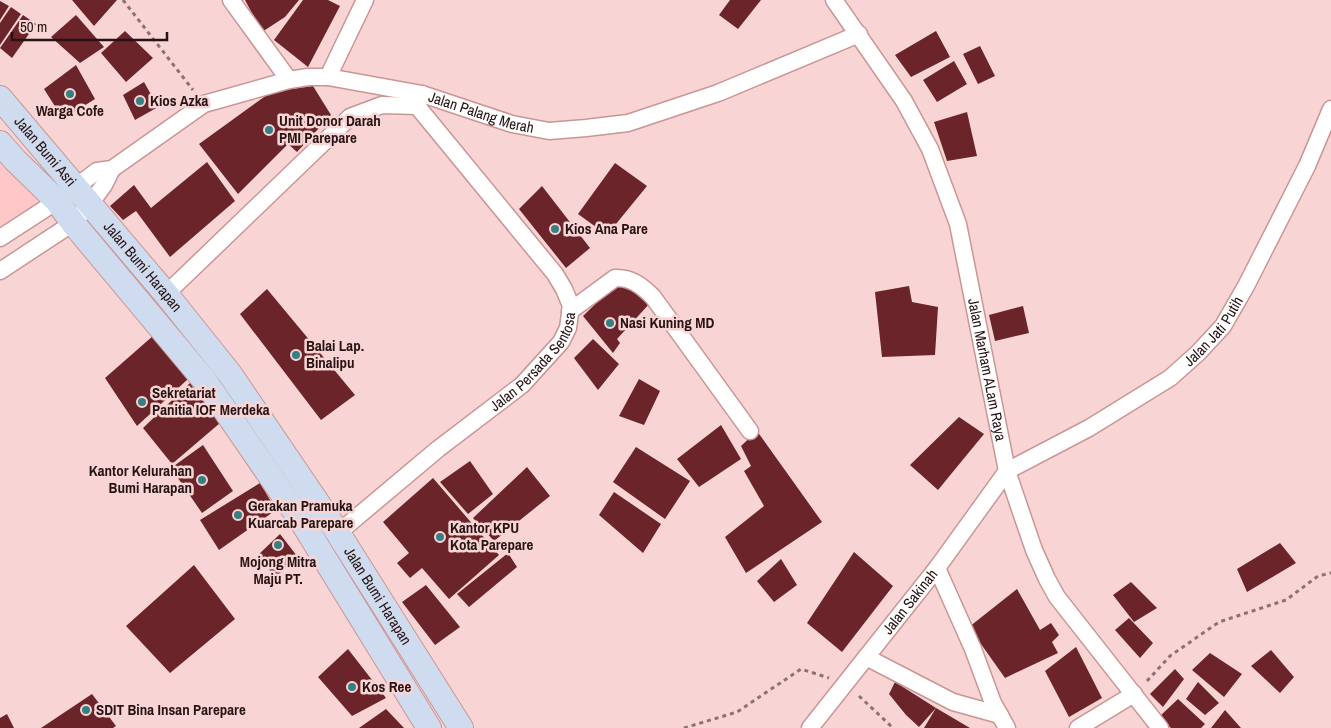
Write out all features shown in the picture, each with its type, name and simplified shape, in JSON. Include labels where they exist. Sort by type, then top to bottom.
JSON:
[{"type":"street","points":[[231,0],[289,80]]},
{"type":"street","points":[[328,77],[365,0]]},
{"type":"street","name":"Jalan Marham ALam Raya","points":[[834,0],[904,101],[926,141],[958,224],[1007,471],[1034,550],[1047,580],[1057,597],[1160,728]]},
{"type":"street","name":"Jalan Palang Merah","points":[[112,168],[204,104],[289,80],[308,77],[328,77],[512,124],[549,131],[628,123],[718,93],[858,34]]},
{"type":"street","name":"Jalan Bumi Asri","points":[[0,98],[65,194],[73,223]]},
{"type":"street","points":[[166,294],[350,116],[382,105],[419,100]]},
{"type":"street","name":"Jalan Persada Sentosa","points":[[338,533],[438,449],[522,386],[561,342],[568,328],[571,306],[555,274],[419,100]]},
{"type":"street","name":"Jalan Jati Putih","points":[[1007,471],[1089,428],[1170,378],[1198,353],[1223,326],[1246,286],[1307,166],[1331,109]]},
{"type":"street","name":"Jalan Bumi Asri","points":[[0,143],[15,160],[65,194],[90,204]]},
{"type":"street","points":[[0,238],[97,171],[112,168]]},
{"type":"street","points":[[0,271],[73,223],[104,185],[112,168]]},
{"type":"street","name":"Jalan Bumi Harapan","points":[[90,204],[230,374],[338,533],[462,728]]},
{"type":"street","name":"Jalan Bumi Harapan","points":[[73,223],[205,381],[304,525],[429,728]]},
{"type":"street","points":[[570,311],[615,278],[622,278],[638,284],[653,297],[750,431]]},
{"type":"street","name":"Jalan Sakinah","points":[[810,728],[936,568],[1007,471]]},
{"type":"street","points":[[936,568],[973,649],[993,703],[1003,722]]},
{"type":"street","points":[[866,657],[954,702],[1003,722]]},
{"type":"street","points":[[1078,728],[1134,694]]},
{"type":"path","points":[[123,0],[204,104]]},
{"type":"path","points":[[1134,694],[1170,656],[1219,622],[1286,600],[1318,576],[1331,573]]},
{"type":"path","points":[[684,728],[737,712],[801,669],[846,683],[894,728]]},
{"type":"shaded area","points":[[0,156],[40,201],[0,226]]},
{"type":"building","points":[[72,0],[117,0],[94,26]]},
{"type":"building","points":[[245,0],[299,0],[285,17],[262,32]]},
{"type":"building","points":[[303,0],[328,0],[340,6],[308,67],[274,40]]},
{"type":"building","points":[[730,0],[761,0],[738,29],[719,15]]},
{"type":"building","points":[[0,1],[9,6],[0,20]]},
{"type":"building","points":[[11,7],[21,14],[0,45],[0,23]]},
{"type":"building","points":[[23,15],[36,24],[12,58],[0,48]]},
{"type":"building","points":[[76,15],[104,47],[80,63],[51,37]]},
{"type":"building","points":[[125,31],[153,58],[126,82],[101,53]]},
{"type":"building","points":[[936,31],[950,57],[911,77],[895,55]]},
{"type":"building","points":[[980,46],[995,76],[978,84],[963,54]]},
{"type":"building","points":[[954,61],[967,84],[937,102],[923,80]]},
{"type":"building","name":"Warga Cofe","points":[[76,65],[95,99],[63,119],[44,89]]},
{"type":"building","name":"Kios Azka","points":[[144,82],[158,107],[135,120],[123,95]]},
{"type":"building","name":"Unit Donor Darah PMI Parepare","points":[[313,86],[331,115],[297,152],[288,144],[238,194],[199,144],[271,92]]},
{"type":"building","points":[[967,112],[977,156],[947,161],[934,122]]},
{"type":"building","points":[[207,162],[235,201],[170,257],[136,211],[123,220],[110,206],[134,185],[151,208]]},
{"type":"building","points":[[615,163],[647,186],[607,235],[578,214]]},
{"type":"building","name":"Kios Ana Pare","points":[[542,186],[590,248],[566,268],[519,209]]},
{"type":"building","name":"Nasi Kuning MD","points":[[618,282],[637,287],[651,302],[617,339],[620,343],[613,353],[583,316]]},
{"type":"building","points":[[909,286],[912,302],[938,307],[935,355],[882,357],[875,292]]},
{"type":"building","name":"Balai Lap. Binalipu","points":[[267,289],[355,395],[321,420],[240,314]]},
{"type":"building","points":[[1023,306],[1029,333],[995,341],[989,315]]},
{"type":"building","name":"Sekretariat Panitia IOF Merdeka","points":[[154,335],[188,379],[137,426],[105,378]]},
{"type":"building","points":[[593,339],[619,364],[598,390],[574,358]]},
{"type":"building","points":[[639,379],[660,391],[644,425],[619,416]]},
{"type":"building","points":[[190,383],[220,423],[172,464],[143,428]]},
{"type":"building","points":[[959,417],[984,434],[938,490],[910,465]]},
{"type":"building","points":[[721,425],[741,459],[699,487],[677,459]]},
{"type":"building","points":[[757,431],[822,522],[746,573],[725,537],[764,506],[744,471],[751,466],[741,446]]},
{"type":"building","name":"Kantor Kelurahan Bumi Harapan","points":[[203,445],[233,491],[202,513],[171,468]]},
{"type":"building","points":[[636,447],[690,481],[665,519],[613,482]]},
{"type":"building","name":"Kantor KPU Kota Parepare","points":[[470,461],[493,494],[468,514],[440,482]]},
{"type":"building","name":"Kantor KPU Kota Parepare","points":[[527,467],[550,496],[494,541],[473,518]]},
{"type":"building","name":"Kantor KPU Kota Parepare","points":[[433,478],[499,555],[449,599],[422,568],[410,578],[397,563],[409,553],[383,522]]},
{"type":"building","name":"Gerakan Pramuka Kuarcab Parepare","points":[[260,483],[276,510],[219,550],[200,520]]},
{"type":"building","points":[[614,492],[661,524],[643,553],[599,515]]},
{"type":"building","name":"Mojong Mitra Maju PT.","points":[[280,534],[297,556],[276,577],[257,556]]},
{"type":"building","points":[[1280,543],[1296,563],[1247,592],[1237,569]]},
{"type":"building","points":[[854,552],[893,586],[842,652],[807,623]]},
{"type":"building","name":"Kantor KPU Kota Parepare","points":[[508,553],[517,567],[469,607],[457,594]]},
{"type":"building","points":[[781,559],[797,585],[774,602],[757,581]]},
{"type":"building","points":[[194,565],[235,619],[170,673],[126,626]]},
{"type":"building","points":[[1131,582],[1157,608],[1134,622],[1113,595]]},
{"type":"building","name":"Kantor KPU Kota Parepare","points":[[426,585],[460,627],[435,645],[402,602]]},
{"type":"building","points":[[1017,589],[1040,630],[1051,623],[1059,635],[1052,642],[1058,653],[1005,678],[969,627]]},
{"type":"building","points":[[1129,618],[1153,643],[1140,658],[1115,630]]},
{"type":"building","points":[[1076,647],[1102,698],[1069,717],[1045,671]]},
{"type":"building","name":"Kos Ree","points":[[348,649],[386,698],[352,716],[318,677]]},
{"type":"building","points":[[1271,650],[1294,677],[1280,693],[1251,666]]},
{"type":"building","points":[[1210,653],[1242,674],[1224,697],[1192,670]]},
{"type":"building","points":[[1175,669],[1184,679],[1163,707],[1150,694]]},
{"type":"building","points":[[895,682],[936,708],[919,727],[906,715],[889,694]]},
{"type":"building","points":[[1198,682],[1219,703],[1205,715],[1186,699]]},
{"type":"building","name":"SDIT Bina Insan Parepare","points":[[92,694],[116,726],[113,728],[41,728]]},
{"type":"building","points":[[1178,699],[1205,724],[1201,728],[1171,728],[1159,717]]},
{"type":"building","points":[[936,708],[970,728],[924,728]]},
{"type":"building","points":[[386,709],[404,728],[359,728]]},
{"type":"building","points":[[1225,710],[1241,728],[1211,728]]},
{"type":"building","points":[[7,714],[14,728],[0,728],[0,718]]},
{"type":"place","name":"Warga Cofe","points":[[70,94]]},
{"type":"place","name":"Kios Azka","points":[[140,101]]},
{"type":"place","name":"Unit Donor Darah PMI Parepare","points":[[269,130]]},
{"type":"place","name":"Kios Ana Pare","points":[[555,229]]},
{"type":"place","name":"Nasi Kuning MD","points":[[610,323]]},
{"type":"place","name":"Balai Lap. Binalipu","points":[[296,355]]},
{"type":"place","name":"Sekretariat Panitia IOF Merdeka","points":[[142,402]]},
{"type":"place","name":"Kantor Kelurahan Bumi Harapan","points":[[202,480]]},
{"type":"place","name":"Gerakan Pramuka Kuarcab Parepare","points":[[238,515]]},
{"type":"place","name":"Kantor KPU Kota Parepare","points":[[440,537]]},
{"type":"place","name":"Mojong Mitra Maju PT.","points":[[278,545]]},
{"type":"place","name":"Kos Ree","points":[[352,687]]},
{"type":"place","name":"SDIT Bina Insan Parepare","points":[[86,710]]}]
